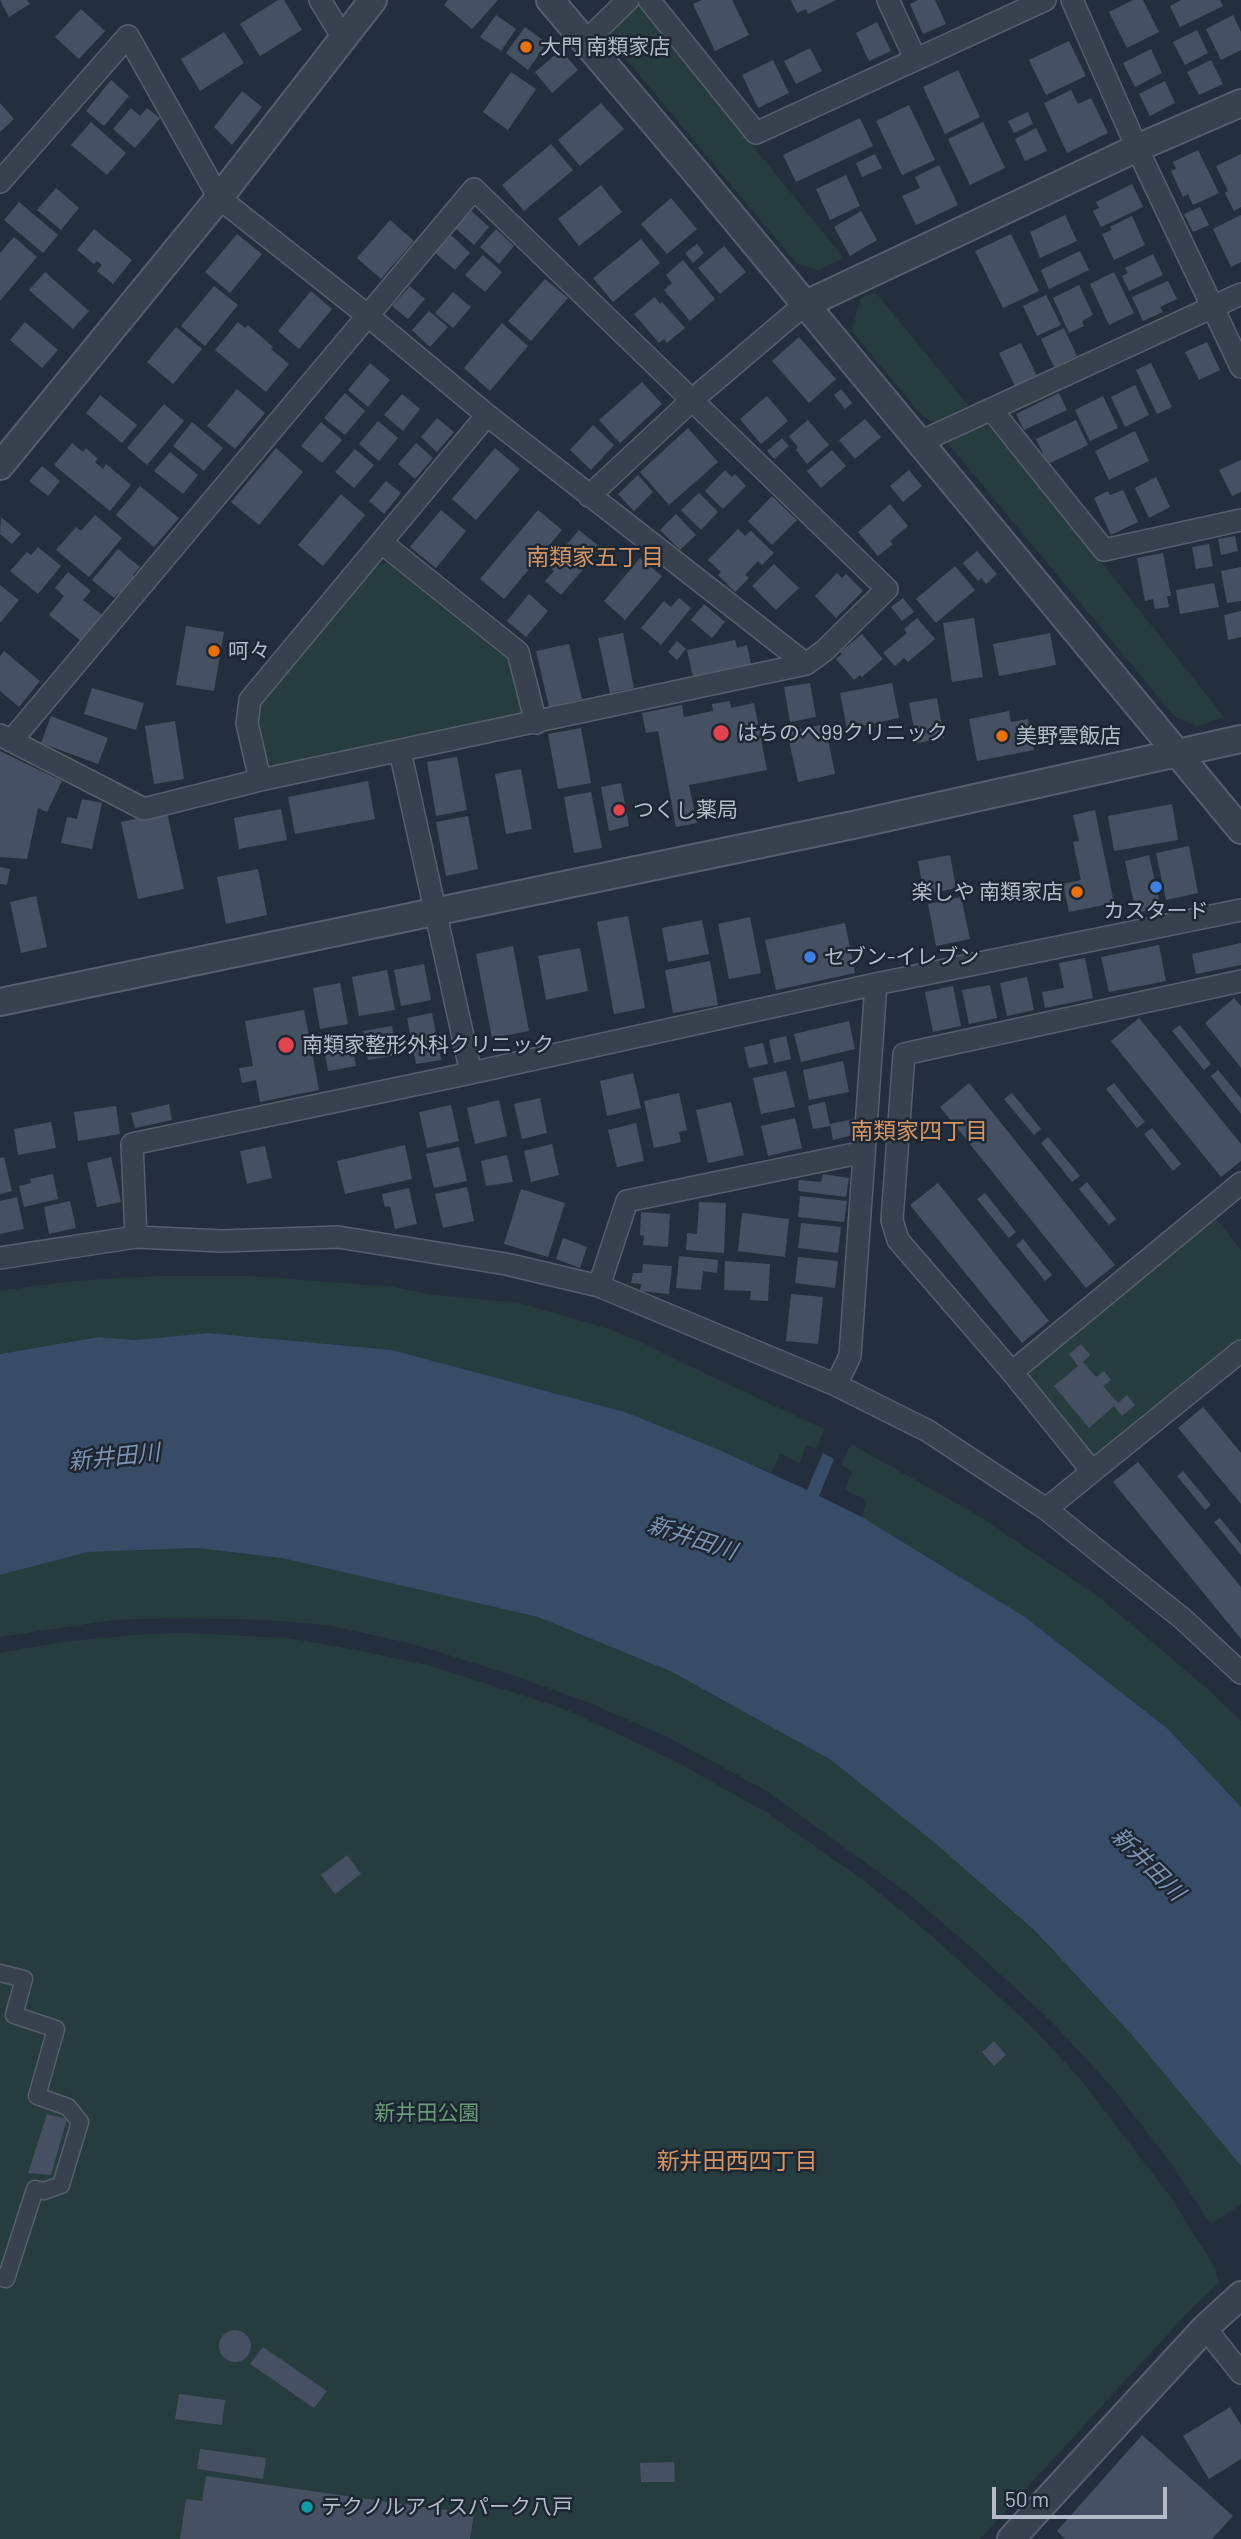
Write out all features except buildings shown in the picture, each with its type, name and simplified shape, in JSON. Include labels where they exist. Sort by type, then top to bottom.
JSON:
[{"type":"street","points":[[320,0],[342,38]]},
{"type":"street","points":[[2,458],[219,198],[373,0]]},
{"type":"street","points":[[550,0],[1241,830]]},
{"type":"street","points":[[585,42],[628,0]]},
{"type":"street","points":[[649,0],[756,133],[1045,0]]},
{"type":"street","points":[[888,0],[915,58]]},
{"type":"street","points":[[1072,0],[1137,148],[1241,367]]},
{"type":"street","points":[[0,182],[128,36],[219,198],[367,314],[589,496],[806,664]]},
{"type":"street","points":[[589,496],[692,400],[804,304],[1137,148],[1241,103]]},
{"type":"street","points":[[474,189],[692,400],[887,589],[824,651],[806,664],[260,780],[144,809],[6,738],[474,189]]},
{"type":"street","points":[[920,442],[1241,294]]},
{"type":"street","points":[[991,409],[1104,550],[1241,520]]},
{"type":"street","points":[[260,780],[247,723],[250,700],[487,415]]},
{"type":"street","points":[[382,543],[518,652],[536,723]]},
{"type":"street","points":[[0,1002],[853,825],[1241,739]]},
{"type":"street","points":[[400,751],[471,1073]]},
{"type":"street","points":[[136,1237],[132,1144],[876,984],[1241,909]]},
{"type":"street","points":[[1092,1471],[1012,1372],[898,1240],[892,1220],[904,1054],[1241,981]]},
{"type":"street","points":[[835,1385],[850,1356],[876,984]]},
{"type":"street","points":[[599,1286],[627,1202],[864,1152]]},
{"type":"street","points":[[1012,1372],[1241,1184]]},
{"type":"street","points":[[0,1258],[136,1237],[222,1241],[338,1237],[506,1264],[599,1286],[835,1385],[928,1431],[1046,1510],[1183,1619],[1241,1673]]},
{"type":"street","points":[[1046,1510],[1241,1351]]},
{"type":"street","points":[[0,1973],[24,1979],[14,2015],[56,2029],[37,2096],[68,2106],[80,2122],[61,2185],[44,2191],[35,2189],[6,2279],[0,2277]]},
{"type":"street","points":[[1011,2539],[1205,2328],[1241,2295]]},
{"type":"street","points":[[1205,2328],[1241,2373]]},
{"type":"green space","points":[[631,6],[641,9],[844,258],[819,270],[797,264],[610,40],[611,28]]},
{"type":"green space","points":[[875,292],[969,406],[935,422],[923,417],[852,331],[860,299]]},
{"type":"green space","points":[[981,425],[990,428],[1098,558],[1224,717],[1197,726],[1174,716],[947,442]]},
{"type":"green space","points":[[389,563],[515,666],[525,707],[520,716],[277,766],[267,761],[258,717],[261,702],[377,565]]},
{"type":"green space","points":[[1213,1215],[1241,1250],[1241,1339],[1095,1461],[1021,1374]]},
{"type":"green space","points":[[159,1276],[250,1276],[393,1287],[434,1295],[520,1303],[637,1340],[824,1429],[816,1449],[806,1445],[800,1463],[780,1454],[772,1473],[625,1412],[392,1350],[208,1333],[135,1340],[99,1337],[0,1354],[0,1291],[73,1281]]},
{"type":"green space","points":[[851,1444],[981,1517],[1100,1598],[1210,1691],[1241,1721],[1241,1807],[1168,1729],[1025,1617],[862,1517],[867,1501],[845,1489],[852,1471],[841,1465]]},
{"type":"green space","points":[[196,1548],[283,1558],[538,1617],[671,1672],[831,1760],[935,1843],[1033,1930],[1132,2035],[1241,2166],[1241,2204],[1211,2224],[1171,2163],[1111,2086],[1052,2022],[974,1950],[909,1894],[765,1790],[669,1738],[590,1703],[512,1675],[413,1644],[327,1625],[267,1620],[113,1620],[0,1637],[0,1575],[88,1552]]},
{"type":"green space","name":"新井田公園","points":[[187,1633],[287,1638],[431,1666],[565,1709],[675,1761],[764,1811],[862,1879],[933,1937],[1032,2027],[1082,2081],[1172,2199],[1215,2268],[1219,2283],[1189,2311],[980,2539],[0,2539],[0,1653],[62,1642]]},
{"type":"water","name":"新井田川","points":[[208,1333],[392,1350],[625,1412],[717,1449],[807,1490],[823,1453],[834,1459],[819,1496],[862,1517],[1025,1617],[1168,1729],[1241,1807],[1241,2166],[1132,2035],[1034,1930],[935,1843],[831,1760],[672,1672],[538,1617],[282,1558],[196,1548],[88,1552],[0,1575],[0,1354],[99,1337],[135,1340]]},
{"type":"place","name":"大門 南類家店","points":[[526,47]]},
{"type":"place","name":"呵々","points":[[214,651]]},
{"type":"place","name":"はちのへ99クリニック","points":[[721,733]]},
{"type":"place","name":"美野雲飯店","points":[[1002,736]]},
{"type":"place","name":"つくし薬局","points":[[619,810]]},
{"type":"place","name":"カスタード","points":[[1156,887]]},
{"type":"place","name":"楽しや 南類家店","points":[[1077,892]]},
{"type":"place","name":"セブン-イレブン","points":[[810,957]]},
{"type":"place","name":"南類家整形外科クリニック","points":[[286,1045]]},
{"type":"place","name":"テクノルアイスパーク八戸","points":[[307,2507]]},
{"type":"district","name":"南類家五丁目","points":[[595,557]]},
{"type":"district","name":"南類家四丁目","points":[[919,1131]]},
{"type":"district","name":"新井田西四丁目","points":[[737,2161]]}]
